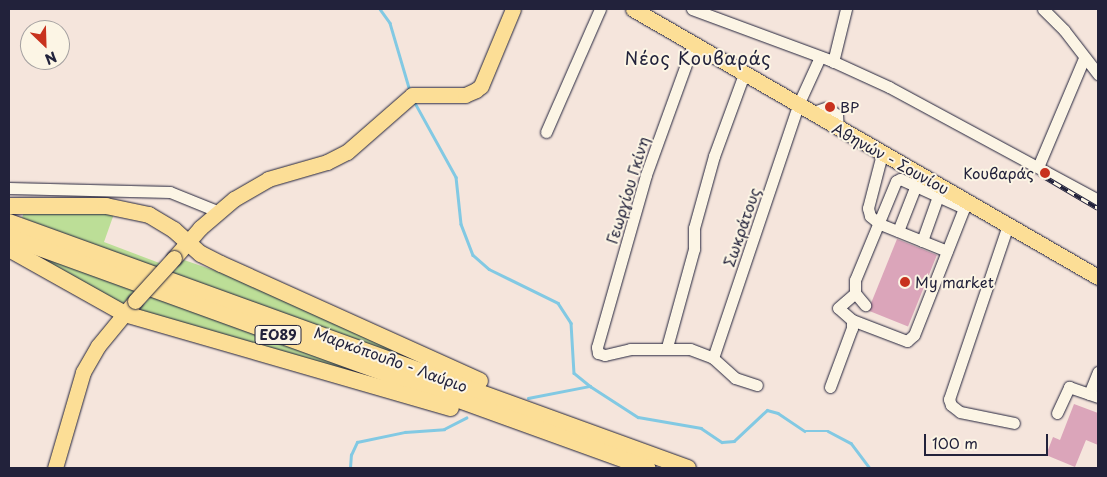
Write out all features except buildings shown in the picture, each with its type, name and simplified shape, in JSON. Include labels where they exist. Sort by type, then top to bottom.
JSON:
[{"type":"highway","points":[[9,206],[80,204],[127,208],[164,223],[187,243],[221,264],[486,384],[518,405]]},
{"type":"highway","name":"Μαρκόπουλο - Λαύριο","points":[[9,222],[688,468]]},
{"type":"highway","name":"Μαρκόπουλο - Λαύριο","points":[[9,237],[647,468]]},
{"type":"highway","points":[[9,249],[130,308],[531,432],[548,433]]},
{"type":"main road","points":[[55,468],[83,372],[98,346],[217,211],[268,179],[327,162],[347,152],[411,97],[465,95],[476,90],[481,86],[513,9]]},
{"type":"main road","name":"Αθηνών - Σουνίου","points":[[633,9],[798,105],[823,111],[838,128],[882,154],[923,185],[1008,225],[1098,277]]},
{"type":"street","points":[[546,132],[600,9]]},
{"type":"street","points":[[692,9],[820,56],[889,87],[1098,200]]},
{"type":"street","points":[[833,62],[846,9]]},
{"type":"street","points":[[1043,9],[1064,30],[1098,74]]},
{"type":"street","name":"Γεωργίου Γκίνη","points":[[667,347],[630,349],[605,355],[598,353],[596,346],[646,175],[693,45]]},
{"type":"street","name":"Σωκράτους","points":[[712,358],[798,105],[820,56]]},
{"type":"street","points":[[1038,167],[1084,58]]},
{"type":"street","points":[[744,74],[712,164],[694,228],[694,249],[667,347],[690,349],[712,358],[725,373],[757,385]]},
{"type":"street","points":[[823,111],[837,114],[838,128]]},
{"type":"street","points":[[882,154],[868,208],[870,216],[880,224],[947,251]]},
{"type":"street","points":[[865,305],[855,293],[855,280],[880,224],[896,181],[900,179],[923,185],[898,231]]},
{"type":"street","points":[[9,188],[170,192],[217,211]]},
{"type":"street","points":[[855,293],[838,308],[852,320],[907,341],[914,335],[964,208],[945,196],[922,241]]},
{"type":"street","points":[[1008,225],[949,399],[951,405],[960,412],[1014,423]]},
{"type":"street","points":[[830,387],[852,320]]},
{"type":"street","points":[[1057,413],[1069,388],[1094,396],[1097,376]]},
{"type":"green space","points":[[25,209],[115,211],[104,242],[162,264],[158,268],[22,218]]},
{"type":"green space","points":[[9,245],[138,287],[121,306]]},
{"type":"green space","points":[[184,260],[219,272],[473,383],[172,273]]},
{"type":"green space","points":[[154,293],[452,401],[137,312]]},
{"type":"waterway","points":[[380,9],[390,23],[410,91]]},
{"type":"waterway","points":[[414,101],[456,177],[461,224],[473,255],[489,269],[558,303],[571,323],[574,373],[590,386]]},
{"type":"waterway","points":[[528,398],[590,386],[638,417],[701,428],[722,442],[734,441],[767,410],[778,413],[805,431],[828,431],[851,443],[870,468]]},
{"type":"waterway","points":[[350,468],[351,455],[357,442],[405,432],[444,429],[466,418]]},
{"type":"railway","points":[[1040,174],[1098,208]]},
{"type":"place","name":"BP","points":[[830,107]]},
{"type":"place","name":"Κουβαράς","points":[[1045,173]]},
{"type":"place","name":"My market","points":[[905,282]]},
{"type":"district","name":"Νέος Κουβαράς","points":[[698,58]]}]
